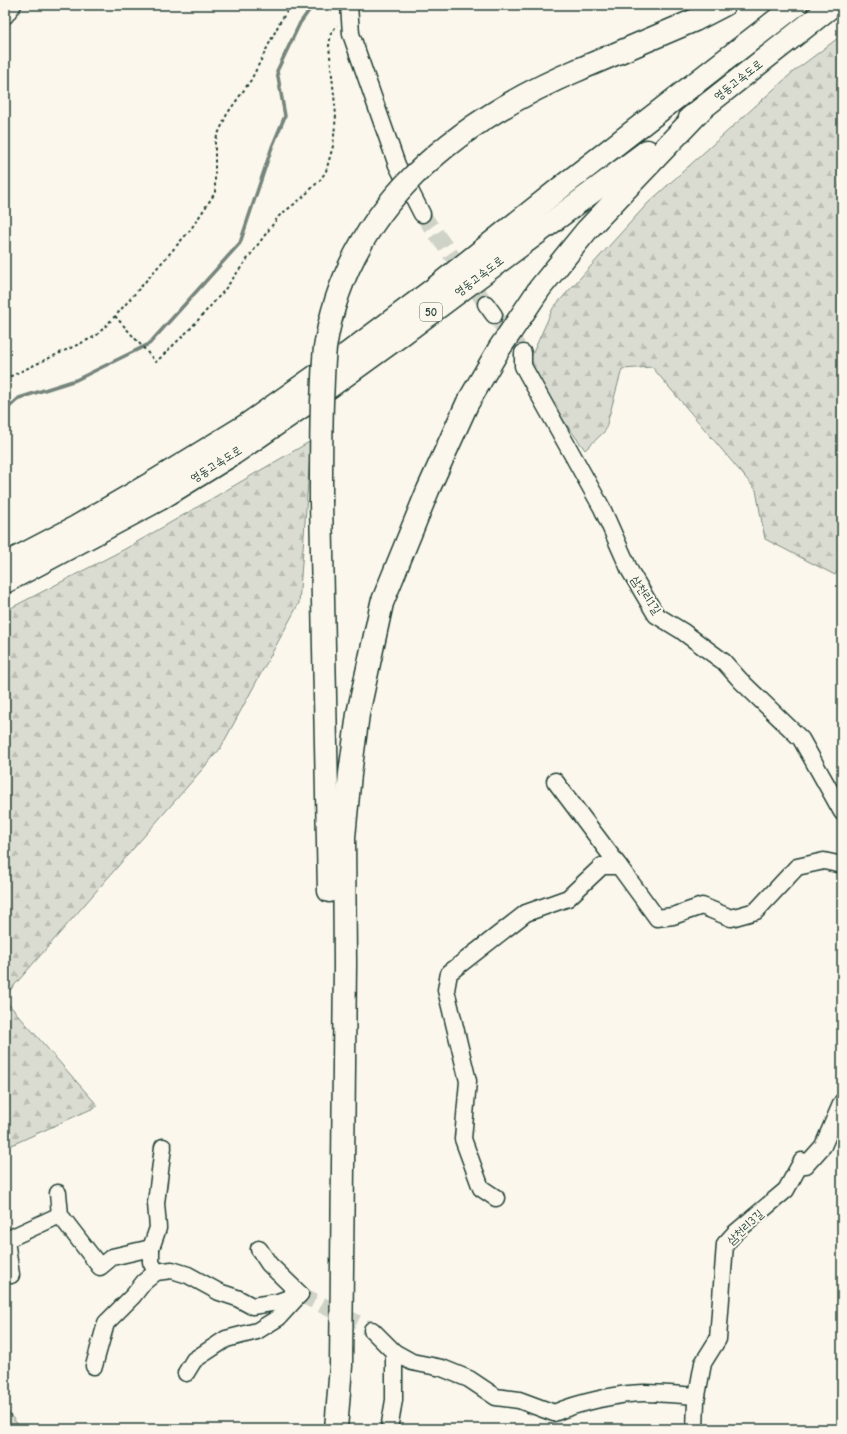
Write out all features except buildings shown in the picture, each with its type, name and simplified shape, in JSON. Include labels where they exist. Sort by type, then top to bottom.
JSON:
[{"type":"highway","points":[[323,1429],[330,1372],[332,1260],[331,963],[321,502],[324,363],[325,348],[333,310],[351,263],[383,210],[425,164],[441,149],[464,132],[508,104],[557,78],[695,20],[724,5]]},
{"type":"highway","name":"영동고속도로","points":[[5,564],[76,527],[245,426],[340,359],[431,291],[564,185],[796,5]]},
{"type":"highway","name":"영동고속도로","points":[[5,582],[160,499],[239,450],[303,406],[397,338],[702,109],[833,5]]},
{"type":"highway","points":[[336,1429],[341,1366],[345,962],[344,836],[358,714],[382,603],[428,490],[461,418],[499,349],[540,288],[587,230],[702,109]]},
{"type":"street","points":[[5,16],[13,5]]},
{"type":"street","points":[[349,6],[352,34],[397,165],[422,214]]},
{"type":"street","name":"삼천리1길","points":[[523,353],[523,366],[602,508],[630,572],[656,614],[724,662],[741,681],[801,739],[842,812]]},
{"type":"street","points":[[555,782],[657,918],[672,916],[702,906],[731,918],[756,911],[797,867],[824,861],[842,865]]},
{"type":"street","points":[[496,1198],[481,1188],[463,1139],[468,1080],[446,990],[449,973],[526,913],[568,898],[602,866],[619,866]]},
{"type":"street","name":"삼천리3길","points":[[695,1429],[697,1396],[703,1363],[718,1339],[725,1244],[735,1233],[786,1190],[802,1161],[806,1165],[822,1146],[842,1102]]},
{"type":"street","points":[[156,1272],[150,1262],[151,1248],[158,1228],[156,1203],[163,1147]]},
{"type":"street","points":[[58,1193],[60,1215],[100,1267],[112,1257],[151,1248]]},
{"type":"street","points":[[11,1275],[6,1240],[60,1215]]},
{"type":"street","points":[[259,1249],[269,1264],[300,1294]]},
{"type":"street","points":[[94,1366],[106,1323],[133,1296],[144,1282],[156,1272],[172,1270],[188,1275],[219,1292],[237,1298],[252,1306],[278,1302],[300,1294]]},
{"type":"street","points":[[186,1373],[194,1360],[226,1339],[256,1331],[278,1318],[300,1294]]},
{"type":"street","points":[[372,1330],[394,1352],[412,1362],[442,1368],[469,1379],[496,1397],[519,1400],[554,1413],[567,1407],[609,1397],[643,1393],[697,1396]]},
{"type":"street","points":[[389,1429],[394,1400],[394,1352]]},
{"type":"path","points":[[5,380],[96,336],[191,229],[214,193],[214,141],[227,114],[251,80],[280,22],[291,5]]},
{"type":"path","points":[[115,316],[156,362],[190,329],[224,292],[279,216],[302,198],[321,179],[326,171],[334,146],[336,115],[329,46],[331,32],[349,6]]},
{"type":"green space","points":[[842,35],[842,564],[835,575],[765,539],[756,490],[652,367],[622,369],[605,431],[585,450],[532,377],[531,357],[553,308],[648,203],[793,72]]},
{"type":"green space","points":[[311,441],[299,603],[220,749],[5,996],[5,611],[125,549]]},
{"type":"green space","points":[[5,1000],[98,1106],[5,1148]]},
{"type":"green space","points":[[5,1408],[21,1429],[5,1429]]},
{"type":"waterway","points":[[5,411],[19,398],[76,380],[149,344],[240,243],[272,147],[285,116],[277,71],[300,23],[313,5]]},
{"type":"tunnel","points":[[422,214],[486,304]]},
{"type":"tunnel","points":[[494,315],[523,353]]},
{"type":"tunnel","points":[[300,1294],[372,1330]]}]
